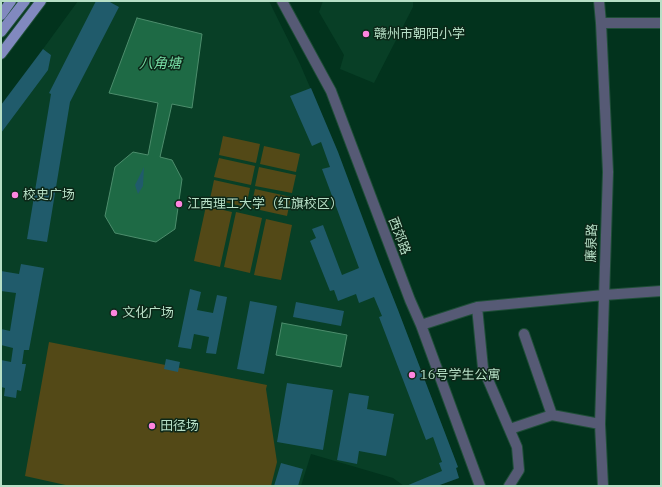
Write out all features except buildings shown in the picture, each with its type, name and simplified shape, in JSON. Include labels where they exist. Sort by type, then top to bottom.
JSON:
[{"type":"main road","points":[[1,15],[11,1]]},
{"type":"main road","points":[[1,32],[25,1]]},
{"type":"main road","points":[[1,54],[41,1]]},
{"type":"street","name":"西郊路","points":[[282,1],[331,91],[480,486]]},
{"type":"street","name":"廉泉路","points":[[599,1],[608,172],[600,424],[602,486]]},
{"type":"street","points":[[601,23],[661,23]]},
{"type":"street","points":[[420,325],[477,307],[661,291]]},
{"type":"street","points":[[477,307],[484,368],[518,447],[519,470],[509,486]]},
{"type":"street","points":[[524,334],[552,415]]},
{"type":"street","points":[[510,429],[552,415],[600,424]]},
{"type":"shaded area","name":"江西理工大学（红旗校区）","points":[[78,1],[269,1],[300,64],[338,152],[458,467],[456,469],[459,478],[437,486],[404,486],[393,478],[311,454],[301,486],[1,486],[1,133],[51,55],[43,49]]},
{"type":"shaded area","name":"赣州市朝阳小学","points":[[323,1],[413,1],[413,7],[374,83],[340,69],[344,55],[319,12]]},
{"type":"shaded area","points":[[223,136],[260,144],[256,163],[219,155]]},
{"type":"shaded area","points":[[264,146],[300,154],[296,172],[260,164]]},
{"type":"shaded area","points":[[219,158],[255,166],[251,185],[214,177]]},
{"type":"shaded area","points":[[259,167],[296,175],[292,193],[255,186]]},
{"type":"shaded area","points":[[214,180],[250,188],[246,207],[210,199]]},
{"type":"shaded area","points":[[255,189],[291,197],[287,216],[251,208]]},
{"type":"shaded area","points":[[206,206],[232,212],[220,267],[194,261]]},
{"type":"shaded area","points":[[236,212],[262,218],[250,273],[224,267]]},
{"type":"shaded area","points":[[266,219],[292,225],[281,280],[254,275]]},
{"type":"shaded area","name":"田径场","points":[[49,342],[267,385],[266,389],[277,462],[271,486],[70,486],[25,476]]},
{"type":"water","name":"八角塘","points":[[137,18],[202,34],[192,108],[172,104],[160,157],[172,160],[182,179],[175,229],[156,242],[115,233],[105,216],[115,167],[133,152],[148,155],[158,103],[109,93]]},
{"type":"water","points":[[282,323],[347,335],[341,367],[276,355]]},
{"type":"place","name":"赣州市朝阳小学","points":[[366,34]]},
{"type":"place","name":"校史广场","points":[[15,195]]},
{"type":"place","name":"江西理工大学（红旗校区）","points":[[179,204]]},
{"type":"place","name":"文化广场","points":[[114,313]]},
{"type":"place","name":"16号学生公寓","points":[[412,375]]},
{"type":"place","name":"田径场","points":[[152,426]]}]
